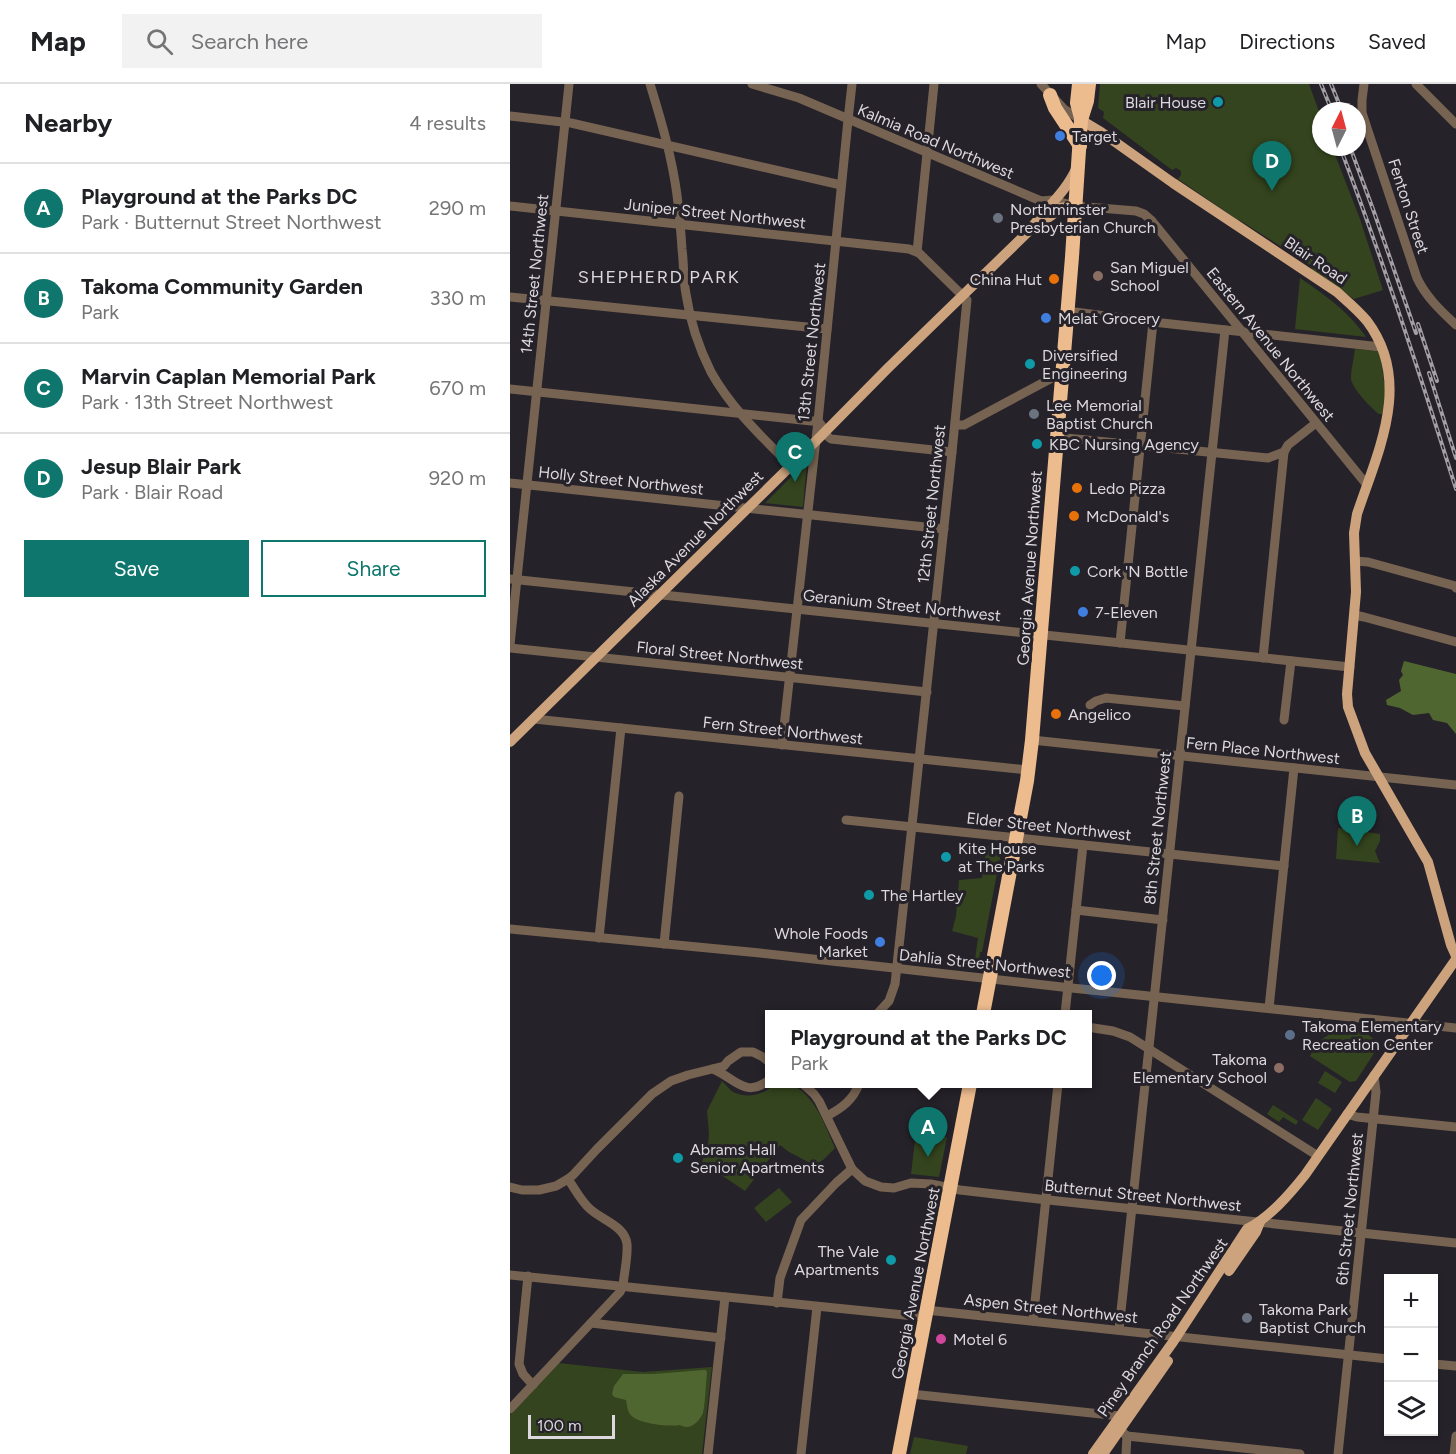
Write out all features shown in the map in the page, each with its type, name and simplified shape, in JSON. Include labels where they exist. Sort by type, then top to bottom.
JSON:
[{"type":"highway","points":[[1079,84],[1077,103],[1081,120]]},
{"type":"highway","points":[[1081,120],[1089,84]]},
{"type":"highway","points":[[1050,95],[1055,108],[1080,146]]},
{"type":"highway","name":"Georgia Avenue Northwest","points":[[984,1010],[1032,740],[1081,120]]},
{"type":"highway","name":"Georgia Avenue Northwest","points":[[899,1454],[969,1088]]},
{"type":"main road","name":"Blair Road","points":[[1081,120],[1337,292],[1365,319],[1381,347],[1389,374],[1389,405],[1379,451],[1356,519],[1354,533],[1356,588],[1347,694],[1348,707],[1365,753],[1428,862],[1456,958]]},
{"type":"main road","name":"Alaska Avenue Northwest","points":[[510,742],[1029,231],[1052,216],[1051,204],[1071,180],[1079,162]]},
{"type":"main road","points":[[1051,204],[1075,206]]},
{"type":"main road","name":"Piney Branch Road Northwest","points":[[1093,1454],[1211,1297],[1256,1232],[1260,1222],[1295,1186],[1318,1156],[1456,958]]},
{"type":"main road","name":"Piney Branch Road Northwest","points":[[1103,1454],[1124,1433],[1180,1338]]},
{"type":"street","name":"14th Street Northwest","points":[[510,647],[513,580],[527,485],[569,84]]},
{"type":"street","points":[[650,84],[674,180],[680,224],[684,286],[689,314],[700,347],[712,373],[739,413],[790,465]]},
{"type":"street","name":"Kalmia Road Northwest","points":[[752,84],[795,97],[1051,204]]},
{"type":"street","name":"13th Street Northwest","points":[[782,745],[808,514],[822,434],[818,422],[852,84]]},
{"type":"street","points":[[934,84],[917,252],[963,296]]},
{"type":"street","points":[[1041,84],[1064,110],[1081,120]]},
{"type":"street","name":"Fenton Street","points":[[1364,84],[1362,113],[1417,278],[1421,288],[1456,325]]},
{"type":"street","points":[[1416,84],[1456,124]]},
{"type":"street","points":[[510,116],[565,122],[841,185]]},
{"type":"street","name":"Juniper Street Northwest","points":[[510,206],[909,249],[917,252]]},
{"type":"street","name":"Eastern Avenue Northwest","points":[[1075,206],[1136,211],[1152,221],[1367,485]]},
{"type":"street","name":"12th Street Northwest","points":[[881,1010],[893,994],[897,969],[967,304],[963,296]]},
{"type":"street","points":[[510,297],[827,329]]},
{"type":"street","points":[[1067,311],[1381,347]]},
{"type":"street","points":[[1120,643],[1153,322]]},
{"type":"street","name":"8th Street Northwest","points":[[1119,1330],[1225,330]]},
{"type":"street","points":[[955,425],[964,425],[1053,377],[1061,378]]},
{"type":"street","points":[[510,388],[818,422],[822,434],[831,439],[952,452]]},
{"type":"street","points":[[1263,658],[1284,452],[1288,445],[1316,423]]},
{"type":"street","points":[[1056,437],[1262,458],[1273,457],[1284,452]]},
{"type":"street","name":"Holly Street Northwest","points":[[510,483],[944,529]]},
{"type":"street","points":[[1355,561],[1368,562],[1456,588]]},
{"type":"street","name":"Geranium Street Northwest","points":[[513,580],[1350,667]]},
{"type":"street","points":[[1354,615],[1456,642]]},
{"type":"street","name":"Floral Street Northwest","points":[[510,647],[927,692]]},
{"type":"street","points":[[1284,720],[1291,661]]},
{"type":"street","points":[[1090,705],[1106,698],[1185,706]]},
{"type":"street","name":"Fern Street Northwest","points":[[534,719],[1028,770]]},
{"type":"street","points":[[599,938],[621,728]]},
{"type":"street","name":"Fern Place Northwest","points":[[1032,740],[1456,785]]},
{"type":"street","points":[[1269,1008],[1294,768]]},
{"type":"street","points":[[664,944],[679,796]]},
{"type":"street","name":"Elder Street Northwest","points":[[846,820],[1284,866]]},
{"type":"street","points":[[1065,1010],[1083,845]]},
{"type":"street","points":[[1076,910],[1163,920]]},
{"type":"street","name":"Dahlia Street Northwest","points":[[510,929],[1456,1028]]},
{"type":"street","points":[[1092,1028],[1121,1033],[1318,1156]]},
{"type":"street","points":[[510,1187],[540,1190],[568,1179],[658,1089],[680,1077],[726,1067],[741,1052],[753,1052],[765,1059]]},
{"type":"street","points":[[726,1067],[738,1085],[754,1088],[765,1083]]},
{"type":"street","name":"6th Street Northwest","points":[[1338,1454],[1374,1119],[1376,1092],[1374,1075]]},
{"type":"street","points":[[777,1303],[780,1278],[801,1220],[852,1169],[817,1097],[808,1088]]},
{"type":"street","points":[[827,1116],[846,1104],[857,1088]]},
{"type":"street","points":[[1033,1321],[1057,1088]]},
{"type":"street","points":[[1347,1114],[1456,1127]]},
{"type":"street","name":"Butternut Street Northwest","points":[[852,1169],[865,1181],[881,1187],[894,1188],[911,1183],[1456,1243]]},
{"type":"street","points":[[510,1409],[623,1287],[627,1243],[624,1235],[618,1228],[591,1211],[568,1179]]},
{"type":"street","name":"Aspen Street Northwest","points":[[510,1275],[914,1316],[925,1312],[1033,1321],[1384,1358]]},
{"type":"street","points":[[528,1276],[519,1364],[522,1372],[533,1385]]},
{"type":"street","points":[[708,1454],[725,1297]]},
{"type":"street","points":[[801,1454],[817,1307]]},
{"type":"street","points":[[591,1323],[721,1338]]},
{"type":"street","points":[[1438,1364],[1456,1366]]},
{"type":"street","points":[[910,1394],[1120,1416]]},
{"type":"street","points":[[1125,1454],[1124,1433],[1193,1448],[1300,1454]]},
{"type":"street","points":[[1454,1454],[1456,1436]]},
{"type":"green space","points":[[1100,84],[1309,84],[1316,102],[1312,102],[1312,156],[1336,156],[1360,219],[1383,290],[1354,299],[1312,270],[1310,265],[1178,179],[1181,171],[1176,168],[1172,170],[1103,118],[1104,112],[1098,108]]},
{"type":"green space","points":[[1300,278],[1344,311],[1366,337],[1295,329]]},
{"type":"green space","points":[[1355,349],[1377,351],[1380,354],[1386,395],[1383,414],[1379,414],[1371,407],[1352,383]]},
{"type":"green space","points":[[807,461],[803,507],[765,503]]},
{"type":"green space","points":[[1404,661],[1456,674],[1456,734],[1447,723],[1433,720],[1429,713],[1413,715],[1400,708],[1387,705],[1386,700],[1401,691],[1399,680],[1403,675],[1401,671]]},
{"type":"green space","points":[[1338,828],[1380,834],[1380,841],[1375,851],[1380,863],[1336,859]]},
{"type":"green space","points":[[989,845],[1002,847],[979,960],[975,959],[978,938],[952,931],[956,916],[959,880],[982,878],[986,849]]},
{"type":"green space","points":[[1351,1029],[1366,1033],[1380,1044],[1356,1081],[1350,1082],[1310,1056],[1326,1036]]},
{"type":"green space","points":[[1325,1071],[1342,1082],[1335,1093],[1318,1083]]},
{"type":"green space","points":[[722,1081],[733,1092],[744,1095],[761,1093],[770,1088],[798,1088],[818,1111],[835,1148],[814,1165],[780,1145],[745,1191],[702,1162],[708,1145],[707,1111]]},
{"type":"green space","points":[[1316,1098],[1332,1109],[1318,1130],[1302,1120]]},
{"type":"green space","points":[[1273,1105],[1298,1121],[1296,1125],[1283,1117],[1279,1122],[1267,1114]]},
{"type":"green space","points":[[917,1134],[947,1137],[939,1177],[911,1174]]},
{"type":"green space","points":[[779,1188],[792,1202],[766,1222],[754,1208]]},
{"type":"green space","points":[[558,1363],[643,1372],[712,1367],[702,1454],[510,1454],[510,1415]]},
{"type":"green space","points":[[706,1370],[703,1413],[699,1420],[691,1426],[669,1426],[639,1420],[630,1414],[626,1400],[614,1397],[612,1394],[614,1386],[623,1374]]},
{"type":"green space","points":[[914,1437],[968,1446],[966,1454],[910,1454]]},
{"type":"railway","points":[[1321,84],[1328,102]]},
{"type":"railway","points":[[1331,84],[1338,102]]},
{"type":"railway","points":[[1343,156],[1401,317],[1456,489]]},
{"type":"railway","points":[[1353,156],[1416,333]]},
{"type":"railway","points":[[1418,324],[1437,381]]},
{"type":"railway","points":[[1429,373],[1456,458]]},
{"type":"place","name":"Blair House","points":[[1218,102]]},
{"type":"place","name":"Target","points":[[1060,136]]},
{"type":"place","name":"Jesup Blair Park","points":[[1272,191]]},
{"type":"place","name":"Northminster Presbyterian Church","points":[[998,218]]},
{"type":"place","name":"San Miguel School","points":[[1098,276]]},
{"type":"place","name":"China Hut","points":[[1054,279]]},
{"type":"place","name":"Melat Grocery","points":[[1046,318]]},
{"type":"place","name":"Diversified Engineering","points":[[1030,364]]},
{"type":"place","name":"Lee Memorial Baptist Church","points":[[1034,414]]},
{"type":"place","name":"KBC Nursing Agency","points":[[1037,444]]},
{"type":"place","name":"Marvin Caplan Memorial Park","points":[[795,482]]},
{"type":"place","name":"Ledo Pizza","points":[[1077,488]]},
{"type":"place","name":"McDonald's","points":[[1074,516]]},
{"type":"place","name":"Cork 'N Bottle","points":[[1075,571]]},
{"type":"place","name":"7-Eleven","points":[[1083,612]]},
{"type":"place","name":"Angelico","points":[[1056,714]]},
{"type":"place","name":"Takoma Community Garden","points":[[1357,846]]},
{"type":"place","name":"Kite House at The Parks","points":[[946,857]]},
{"type":"place","name":"The Hartley","points":[[869,895]]},
{"type":"place","name":"Whole Foods Market","points":[[880,942]]},
{"type":"place","name":"Takoma Elementary Recreation Center","points":[[1290,1035]]},
{"type":"place","name":"Takoma Elementary School","points":[[1279,1068]]},
{"type":"place","name":"Playground at the Parks DC","points":[[928,1157]]},
{"type":"place","name":"Abrams Hall Senior Apartments","points":[[678,1158]]},
{"type":"place","name":"The Vale Apartments","points":[[891,1260]]},
{"type":"place","name":"Takoma Park Baptist Church","points":[[1247,1318]]},
{"type":"place","name":"Motel 6","points":[[941,1339]]},
{"type":"district","name":"SHEPHERD PARK","points":[[659,277]]}]
